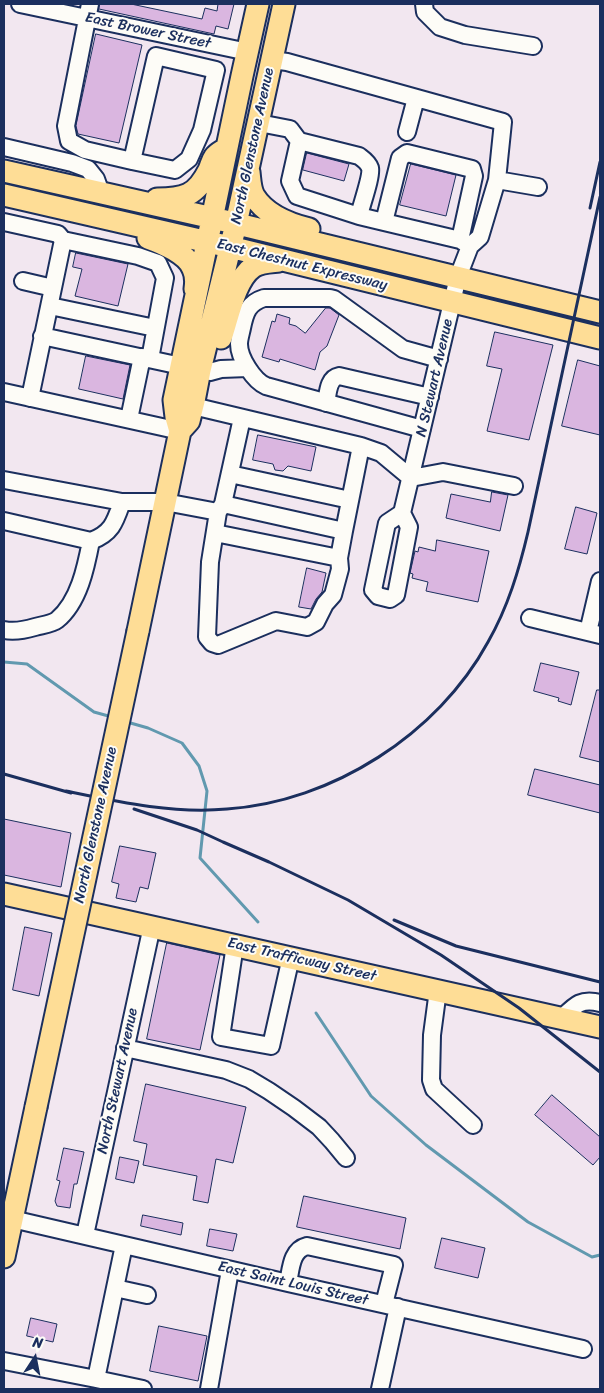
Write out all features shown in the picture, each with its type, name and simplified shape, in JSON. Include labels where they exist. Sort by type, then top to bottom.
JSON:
[{"type":"main road","name":"North Glenstone Avenue","points":[[180,430],[189,421],[194,404],[197,369],[196,298],[258,4]]},
{"type":"main road","name":"North Glenstone Avenue","points":[[4,1258],[8,1218],[36,1107],[180,430],[174,400],[197,369],[236,224],[284,4]]},
{"type":"main road","points":[[126,199],[183,198],[194,192],[201,184],[214,156],[227,148]]},
{"type":"main road","points":[[249,167],[250,185],[254,196],[283,221],[434,264],[458,277]]},
{"type":"main road","name":"East Chestnut Expressway","points":[[4,171],[212,218],[600,312]]},
{"type":"main road","name":"East Chestnut Expressway","points":[[4,195],[230,246],[600,338]]},
{"type":"main road","points":[[4,204],[148,238],[169,246],[182,255],[193,267],[196,279],[196,298]]},
{"type":"main road","points":[[197,369],[245,274],[261,263],[287,261]]},
{"type":"main road","name":"East Trafficway Street","points":[[4,894],[600,1027]]},
{"type":"street","name":"East Brower Street","points":[[20,4],[89,11],[177,38],[248,52]]},
{"type":"street","points":[[424,4],[425,12],[440,27],[465,35],[533,46]]},
{"type":"street","points":[[89,11],[66,126],[69,141],[85,150],[175,170],[189,159],[202,130],[216,70],[156,56],[132,160]]},
{"type":"street","points":[[172,60],[177,38]]},
{"type":"street","points":[[272,60],[287,62],[503,122],[497,180],[480,237],[465,243],[359,216],[297,196],[290,181],[299,141]]},
{"type":"street","points":[[407,132],[416,98]]},
{"type":"street","points":[[206,112],[233,118]]},
{"type":"street","points":[[259,123],[290,129],[299,141],[359,156],[366,161],[370,167],[370,175],[359,216]]},
{"type":"street","points":[[4,148],[72,163],[88,169],[96,179],[101,193]]},
{"type":"street","points":[[88,169],[92,152]]},
{"type":"street","points":[[384,222],[400,158],[407,154],[463,166],[472,169],[474,176],[465,243]]},
{"type":"street","points":[[497,180],[538,187]]},
{"type":"street","points":[[4,222],[58,234],[63,240],[158,262],[165,278],[155,328],[129,419]]},
{"type":"street","points":[[30,398],[63,240]]},
{"type":"street","name":"N Stewart Avenue","points":[[411,478],[465,243]]},
{"type":"street","points":[[23,281],[53,288]]},
{"type":"street","points":[[422,429],[260,384],[248,368],[240,351],[239,344],[244,318],[252,304],[264,298],[324,298],[334,300],[403,350],[439,359]]},
{"type":"street","points":[[50,306],[155,328]]},
{"type":"street","points":[[42,336],[197,369],[248,368]]},
{"type":"street","points":[[326,402],[332,379],[335,376],[430,397]]},
{"type":"street","points":[[4,392],[180,430]]},
{"type":"street","points":[[194,404],[248,420],[361,446],[381,453],[411,478]]},
{"type":"street","points":[[248,420],[230,474],[215,533],[210,562],[207,637],[212,643],[218,645],[276,621],[307,628],[316,622],[333,595],[340,569],[339,558],[361,446]]},
{"type":"street","points":[[248,420],[262,430],[329,446],[345,452],[348,455],[349,461],[343,488],[350,500]]},
{"type":"street","points":[[411,478],[443,472],[514,486]]},
{"type":"street","points":[[230,474],[350,500]]},
{"type":"street","points":[[402,513],[410,527],[396,595],[390,599],[378,596],[373,590],[387,523],[402,513],[411,478]]},
{"type":"street","points":[[4,480],[122,502],[165,502],[221,508],[344,531]]},
{"type":"street","points":[[4,521],[92,541],[100,538],[110,530],[122,502]]},
{"type":"street","points":[[215,533],[339,558]]},
{"type":"street","points":[[4,630],[28,629],[56,621],[66,610],[77,592],[84,576],[92,541]]},
{"type":"street","points":[[530,618],[594,634],[600,581]]},
{"type":"street","name":"North Stewart Avenue","points":[[85,1235],[152,926]]},
{"type":"street","points":[[235,945],[221,1037],[271,1046],[291,957]]},
{"type":"street","points":[[438,990],[432,1035],[431,1080],[434,1089],[473,1125]]},
{"type":"street","points":[[562,1018],[584,1001],[589,1000],[600,1003]]},
{"type":"street","points":[[125,1048],[226,1070],[249,1079],[269,1090],[319,1127],[346,1158]]},
{"type":"street","name":"East Saint Louis Street","points":[[8,1218],[583,1349]]},
{"type":"street","points":[[106,1384],[115,1288],[124,1245]]},
{"type":"street","points":[[288,1283],[295,1253],[301,1247],[307,1246],[394,1265],[391,1305],[380,1389]]},
{"type":"street","points":[[209,1389],[230,1270]]},
{"type":"street","points":[[115,1288],[148,1295]]},
{"type":"street","points":[[4,1361],[106,1384],[143,1389]]},
{"type":"building","points":[[100,4],[131,4],[202,19],[205,8],[217,11],[218,4],[234,4],[228,29],[216,26],[214,34],[99,9]]},
{"type":"building","points":[[96,34],[142,45],[119,143],[78,134],[76,126]]},
{"type":"building","points":[[307,153],[349,164],[344,181],[303,170]]},
{"type":"building","points":[[411,164],[456,175],[446,216],[400,205]]},
{"type":"building","points":[[76,253],[128,264],[118,306],[75,296],[82,269],[73,267]]},
{"type":"building","points":[[326,308],[330,308],[339,315],[327,346],[320,352],[315,370],[280,359],[279,362],[262,357],[272,321],[275,322],[277,314],[290,318],[289,324],[296,326],[305,333]]},
{"type":"building","points":[[495,332],[553,345],[529,440],[487,431],[502,369],[487,366]]},
{"type":"building","points":[[86,356],[130,365],[123,399],[79,389]]},
{"type":"building","points":[[578,360],[600,366],[600,435],[562,426]]},
{"type":"building","points":[[258,435],[316,447],[311,471],[288,466],[283,471],[275,470],[273,464],[253,460]]},
{"type":"building","points":[[492,492],[508,495],[500,531],[446,518],[451,494],[490,502]]},
{"type":"building","points":[[576,507],[597,513],[587,554],[565,549]]},
{"type":"building","points":[[437,540],[489,551],[478,602],[426,591],[428,582],[412,578],[413,574],[410,573],[415,551],[418,552],[419,547],[435,551]]},
{"type":"building","points":[[307,568],[326,573],[322,592],[311,609],[299,607]]},
{"type":"building","points":[[541,663],[579,672],[571,705],[558,701],[559,698],[534,691]]},
{"type":"building","points":[[597,690],[600,690],[600,762],[580,757]]},
{"type":"building","points":[[535,769],[600,785],[600,813],[528,795]]},
{"type":"building","points":[[4,819],[71,833],[61,887],[4,875]]},
{"type":"building","points":[[120,846],[156,853],[148,889],[140,887],[136,902],[116,898],[119,884],[112,882]]},
{"type":"building","points":[[25,927],[52,933],[39,996],[13,990]]},
{"type":"building","points":[[167,943],[220,955],[200,1050],[147,1039]]},
{"type":"building","points":[[146,1084],[246,1107],[233,1163],[216,1159],[208,1203],[193,1200],[197,1176],[143,1165],[147,1144],[134,1141]]},
{"type":"building","points":[[552,1095],[600,1137],[600,1157],[593,1165],[535,1115]]},
{"type":"building","points":[[64,1148],[84,1152],[77,1184],[74,1184],[70,1208],[57,1206],[55,1201],[60,1181],[57,1180]]},
{"type":"building","points":[[120,1157],[139,1161],[134,1183],[116,1179]]},
{"type":"building","points":[[304,1196],[406,1218],[400,1249],[297,1227]]},
{"type":"building","points":[[143,1215],[183,1223],[181,1235],[141,1226]]},
{"type":"building","points":[[210,1229],[237,1234],[233,1251],[207,1246]]},
{"type":"building","points":[[442,1238],[485,1248],[478,1278],[435,1268]]},
{"type":"building","points":[[31,1318],[57,1324],[53,1342],[27,1336]]},
{"type":"building","points":[[159,1326],[207,1336],[198,1381],[150,1371]]},
{"type":"waterway","points":[[4,662],[27,664],[94,712],[112,717]]},
{"type":"waterway","points":[[127,722],[148,728],[182,743],[199,766],[207,791],[200,858],[258,922]]},
{"type":"waterway","points":[[316,1013],[371,1096],[426,1145],[528,1222],[592,1257],[600,1255]]},
{"type":"railway","points":[[590,208],[600,162]]},
{"type":"railway","points":[[66,791],[146,806],[187,810],[227,809],[266,804],[305,793],[343,777],[378,757],[411,733],[441,706],[467,675],[488,642],[507,602],[517,574],[528,532],[600,197]]},
{"type":"railway","points":[[4,774],[71,793]]},
{"type":"railway","points":[[134,809],[197,830],[348,900],[441,955],[519,1008],[600,1072]]},
{"type":"railway","points":[[394,920],[456,946],[600,982]]}]
